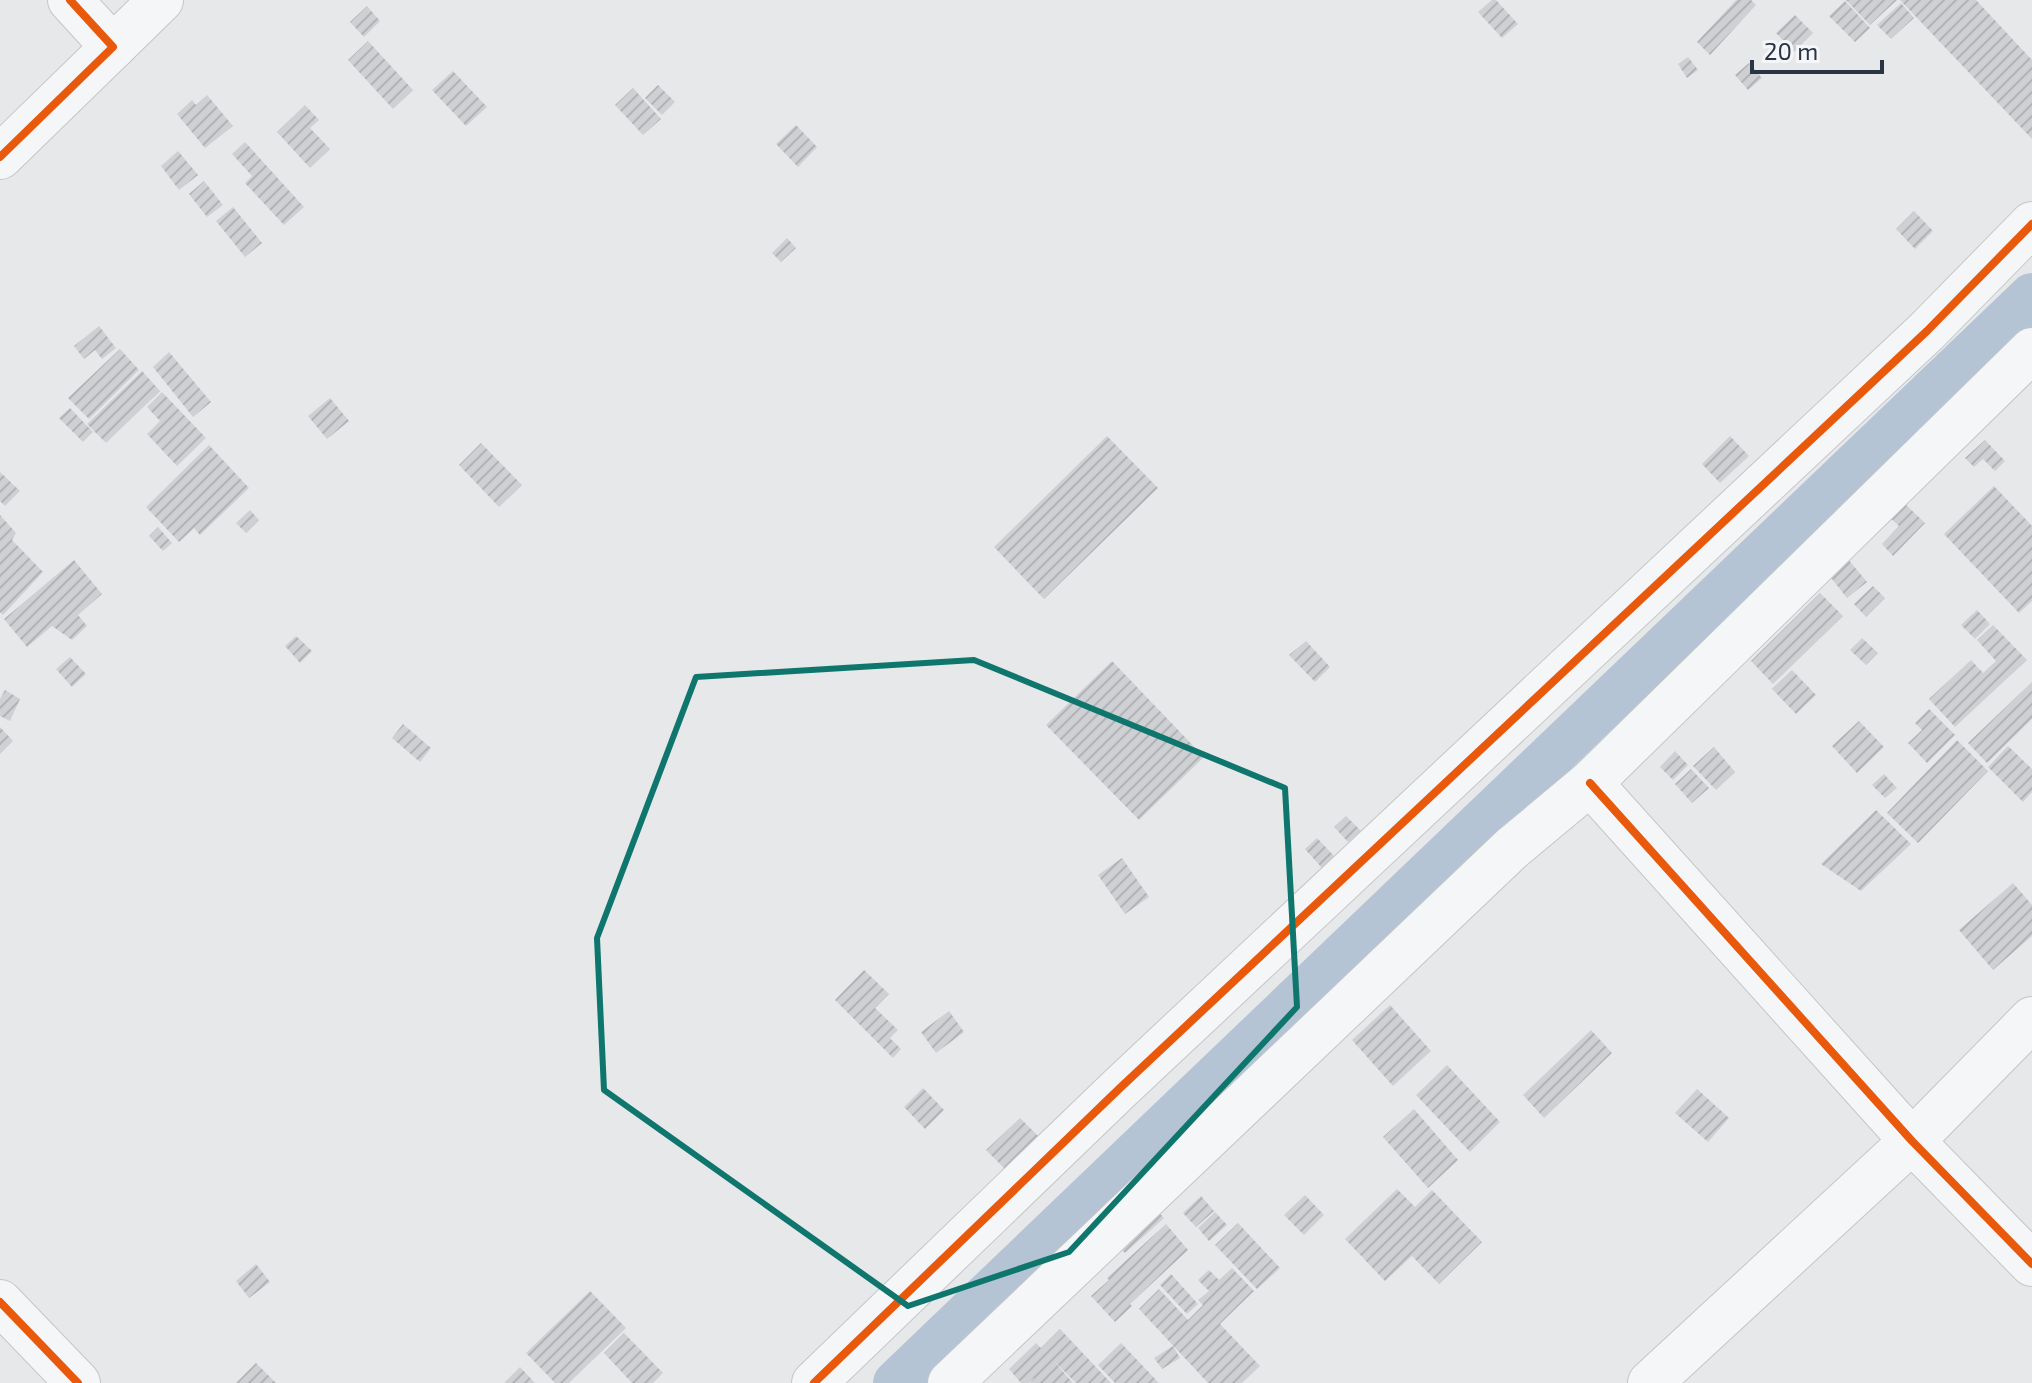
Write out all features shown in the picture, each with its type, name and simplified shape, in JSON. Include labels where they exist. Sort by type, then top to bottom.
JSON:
[{"type":"street","points":[[70,0],[113,47]]},
{"type":"street","points":[[0,157],[161,0]]},
{"type":"street","points":[[814,1383],[1120,1088],[1927,331],[2032,224]]},
{"type":"street","points":[[950,1383],[1512,848],[1590,783],[2032,350]]},
{"type":"street","points":[[1590,783],[1912,1141],[2032,1264]]},
{"type":"street","points":[[1650,1383],[1912,1141],[2032,1019]]},
{"type":"street","points":[[0,1302],[78,1383]]},
{"type":"highlighted area","points":[[974,660],[1285,788],[1297,1007],[1069,1252],[908,1306],[604,1090],[597,938],[696,677]]},
{"type":"building","points":[[1496,0],[1518,24],[1502,38],[1478,12]]},
{"type":"building","points":[[1736,0],[1751,0],[1756,5],[1710,55],[1697,42]]},
{"type":"building","points":[[1846,0],[1897,0],[1870,25]]},
{"type":"building","points":[[1900,0],[1976,0],[2032,60],[2032,139]]},
{"type":"building","points":[[1845,1],[1870,28],[1855,42],[1829,16]]},
{"type":"building","points":[[1901,3],[1914,18],[1891,39],[1877,25]]},
{"type":"building","points":[[367,6],[380,21],[364,37],[350,22]]},
{"type":"building","points":[[1795,15],[1813,33],[1794,52],[1776,33]]},
{"type":"building","points":[[368,41],[413,90],[393,109],[348,60]]},
{"type":"building","points":[[1688,57],[1698,70],[1687,78],[1678,64]]},
{"type":"building","points":[[1749,63],[1762,78],[1748,90],[1735,75]]},
{"type":"building","points":[[453,71],[487,107],[466,126],[432,90]]},
{"type":"building","points":[[658,85],[675,102],[662,115],[645,98]]},
{"type":"building","points":[[633,88],[661,119],[643,135],[615,105]]},
{"type":"building","points":[[207,95],[233,126],[205,148],[177,114],[192,100],[196,105]]},
{"type":"building","points":[[305,105],[319,120],[310,128],[330,149],[310,168],[277,132]]},
{"type":"building","points":[[796,125],[817,147],[798,167],[776,144]]},
{"type":"building","points":[[245,142],[304,207],[284,225],[245,183],[252,176],[232,154]]},
{"type":"building","points":[[178,151],[198,175],[179,190],[161,166]]},
{"type":"building","points":[[204,181],[223,205],[207,217],[189,194]]},
{"type":"building","points":[[233,207],[262,243],[245,257],[216,221]]},
{"type":"building","points":[[1914,211],[1933,231],[1915,249],[1896,229]]},
{"type":"building","points":[[787,238],[796,248],[781,262],[772,253]]},
{"type":"building","points":[[99,326],[116,348],[102,359],[95,350],[84,359],[74,346]]},
{"type":"building","points":[[120,349],[139,370],[89,419],[68,398]]},
{"type":"building","points":[[169,352],[211,402],[193,417],[153,367]]},
{"type":"building","points":[[142,371],[160,391],[106,443],[87,424]]},
{"type":"building","points":[[162,392],[206,438],[177,466],[147,434],[160,421],[147,407]]},
{"type":"building","points":[[330,398],[349,421],[327,439],[308,416]]},
{"type":"building","points":[[70,408],[93,432],[83,442],[59,418]]},
{"type":"building","points":[[1107,436],[1158,488],[1044,599],[994,547]]},
{"type":"building","points":[[1730,436],[1749,456],[1720,483],[1702,464]]},
{"type":"building","points":[[1985,440],[2005,461],[1995,471],[1983,459],[1974,467],[1965,458]]},
{"type":"building","points":[[481,443],[522,485],[499,507],[459,465]]},
{"type":"building","points":[[209,445],[249,488],[200,535],[194,528],[179,542],[146,507]]},
{"type":"building","points":[[0,472],[20,491],[5,506],[0,501]]},
{"type":"building","points":[[1994,486],[2032,526],[2032,601],[2019,613],[1944,534]]},
{"type":"building","points":[[1903,502],[1925,523],[1893,556],[1882,544],[1899,526],[1889,517]]},
{"type":"building","points":[[250,510],[259,520],[246,533],[236,523]]},
{"type":"building","points":[[0,515],[16,533],[12,540],[43,572],[3,615],[0,612]]},
{"type":"building","points":[[158,527],[172,543],[163,551],[149,536]]},
{"type":"building","points":[[1847,558],[1867,582],[1847,598],[1828,574]]},
{"type":"building","points":[[74,560],[102,594],[78,615],[87,626],[72,640],[52,626],[27,647],[4,619]]},
{"type":"building","points":[[1873,586],[1885,598],[1866,617],[1854,604]]},
{"type":"building","points":[[1820,593],[1843,616],[1773,684],[1751,661]]},
{"type":"building","points":[[1977,610],[1990,624],[1975,639],[1961,625]]},
{"type":"building","points":[[1993,625],[2027,660],[1955,727],[1929,699],[1971,660],[1983,673],[1996,661],[1977,640]]},
{"type":"building","points":[[296,636],[312,651],[300,663],[285,646]]},
{"type":"building","points":[[1862,638],[1878,653],[1866,665],[1850,650]]},
{"type":"building","points":[[1306,641],[1330,667],[1315,682],[1289,655]]},
{"type":"building","points":[[70,657],[86,674],[72,687],[56,669]]},
{"type":"building","points":[[1112,661],[1204,757],[1139,820],[1046,725]]},
{"type":"building","points":[[1792,670],[1816,695],[1796,714],[1772,689]]},
{"type":"building","points":[[2032,682],[2032,719],[1987,763],[1968,743]]},
{"type":"building","points":[[5,690],[20,699],[10,721],[0,716],[0,699]]},
{"type":"building","points":[[1929,709],[1955,735],[1927,763],[1908,743],[1922,730],[1915,723]]},
{"type":"building","points":[[1859,721],[1884,747],[1857,773],[1832,746]]},
{"type":"building","points":[[403,724],[431,748],[420,762],[392,738]]},
{"type":"building","points":[[0,727],[13,741],[0,754]]},
{"type":"building","points":[[1957,740],[1988,771],[1918,843],[1887,813]]},
{"type":"building","points":[[2008,746],[2032,769],[2032,792],[2023,802],[1988,767]]},
{"type":"building","points":[[1714,747],[1735,772],[1716,790],[1693,766]]},
{"type":"building","points":[[1675,751],[1688,765],[1673,780],[1660,767]]},
{"type":"building","points":[[1691,769],[1709,788],[1692,803],[1675,784]]},
{"type":"building","points":[[1884,774],[1897,788],[1885,798],[1872,785]]},
{"type":"building","points":[[1876,810],[1911,844],[1861,891],[1821,864]]},
{"type":"building","points":[[1346,816],[1361,831],[1348,842],[1334,827]]},
{"type":"building","points":[[1317,838],[1334,856],[1322,868],[1305,849]]},
{"type":"building","points":[[1122,858],[1149,897],[1125,914],[1098,875]]},
{"type":"building","points":[[2013,883],[2032,905],[2032,936],[1993,970],[1959,930]]},
{"type":"building","points":[[864,970],[889,994],[875,1008],[898,1030],[890,1038],[901,1049],[893,1058],[835,1000]]},
{"type":"building","points":[[1390,1005],[1431,1051],[1393,1086],[1352,1040]]},
{"type":"building","points":[[949,1011],[964,1032],[936,1053],[921,1032]]},
{"type":"building","points":[[1591,1030],[1612,1053],[1544,1118],[1523,1095]]},
{"type":"building","points":[[1447,1065],[1500,1122],[1470,1152],[1416,1095]]},
{"type":"building","points":[[923,1088],[944,1110],[925,1129],[904,1107]]},
{"type":"building","points":[[1697,1089],[1729,1118],[1708,1142],[1675,1113]]},
{"type":"building","points":[[1414,1109],[1458,1160],[1428,1188],[1383,1137]]},
{"type":"building","points":[[1020,1118],[1040,1138],[1006,1170],[986,1150]]},
{"type":"building","points":[[1397,1189],[1415,1207],[1432,1190],[1482,1242],[1439,1284],[1412,1256],[1385,1281],[1345,1239]]},
{"type":"building","points":[[1305,1195],[1324,1215],[1304,1235],[1284,1215]]},
{"type":"building","points":[[1201,1196],[1214,1211],[1196,1227],[1183,1213]]},
{"type":"building","points":[[1151,1204],[1164,1218],[1125,1253],[1112,1239]]},
{"type":"building","points":[[1215,1212],[1227,1225],[1209,1241],[1198,1228]]},
{"type":"building","points":[[1238,1223],[1280,1268],[1257,1289],[1215,1245]]},
{"type":"building","points":[[1166,1224],[1188,1250],[1115,1322],[1091,1296]]},
{"type":"building","points":[[256,1264],[270,1282],[249,1298],[236,1281]]},
{"type":"building","points":[[1232,1268],[1254,1291],[1220,1324],[1260,1366],[1242,1383],[1208,1383],[1139,1309],[1159,1289],[1188,1320],[1203,1305],[1198,1300],[1209,1291],[1198,1280],[1209,1270],[1219,1280]]},
{"type":"building","points":[[1171,1274],[1198,1304],[1187,1314],[1160,1285]]},
{"type":"building","points":[[590,1291],[626,1328],[569,1383],[555,1383],[526,1353]]},
{"type":"building","points":[[1060,1329],[1111,1383],[1076,1383],[1053,1360],[1073,1383],[1030,1383],[1035,1377],[1028,1383],[1021,1383],[1009,1369],[1036,1343],[1041,1348]]},
{"type":"building","points":[[624,1333],[663,1373],[653,1383],[632,1383],[604,1353]]},
{"type":"building","points":[[1121,1343],[1159,1383],[1115,1383],[1098,1365]]},
{"type":"building","points":[[1173,1346],[1180,1358],[1162,1369],[1154,1358]]},
{"type":"building","points":[[256,1363],[276,1383],[236,1383]]},
{"type":"building","points":[[520,1367],[535,1383],[504,1383]]},
{"type":"waterway","points":[[896,1383],[2032,296]]},
{"type":"cycle path","points":[[0,157],[113,47],[70,0]]},
{"type":"cycle path","points":[[814,1383],[1120,1088],[1927,331],[2032,224]]},
{"type":"cycle path","points":[[1590,783],[1912,1141],[2032,1264]]},
{"type":"cycle path","points":[[0,1302],[78,1383]]}]
